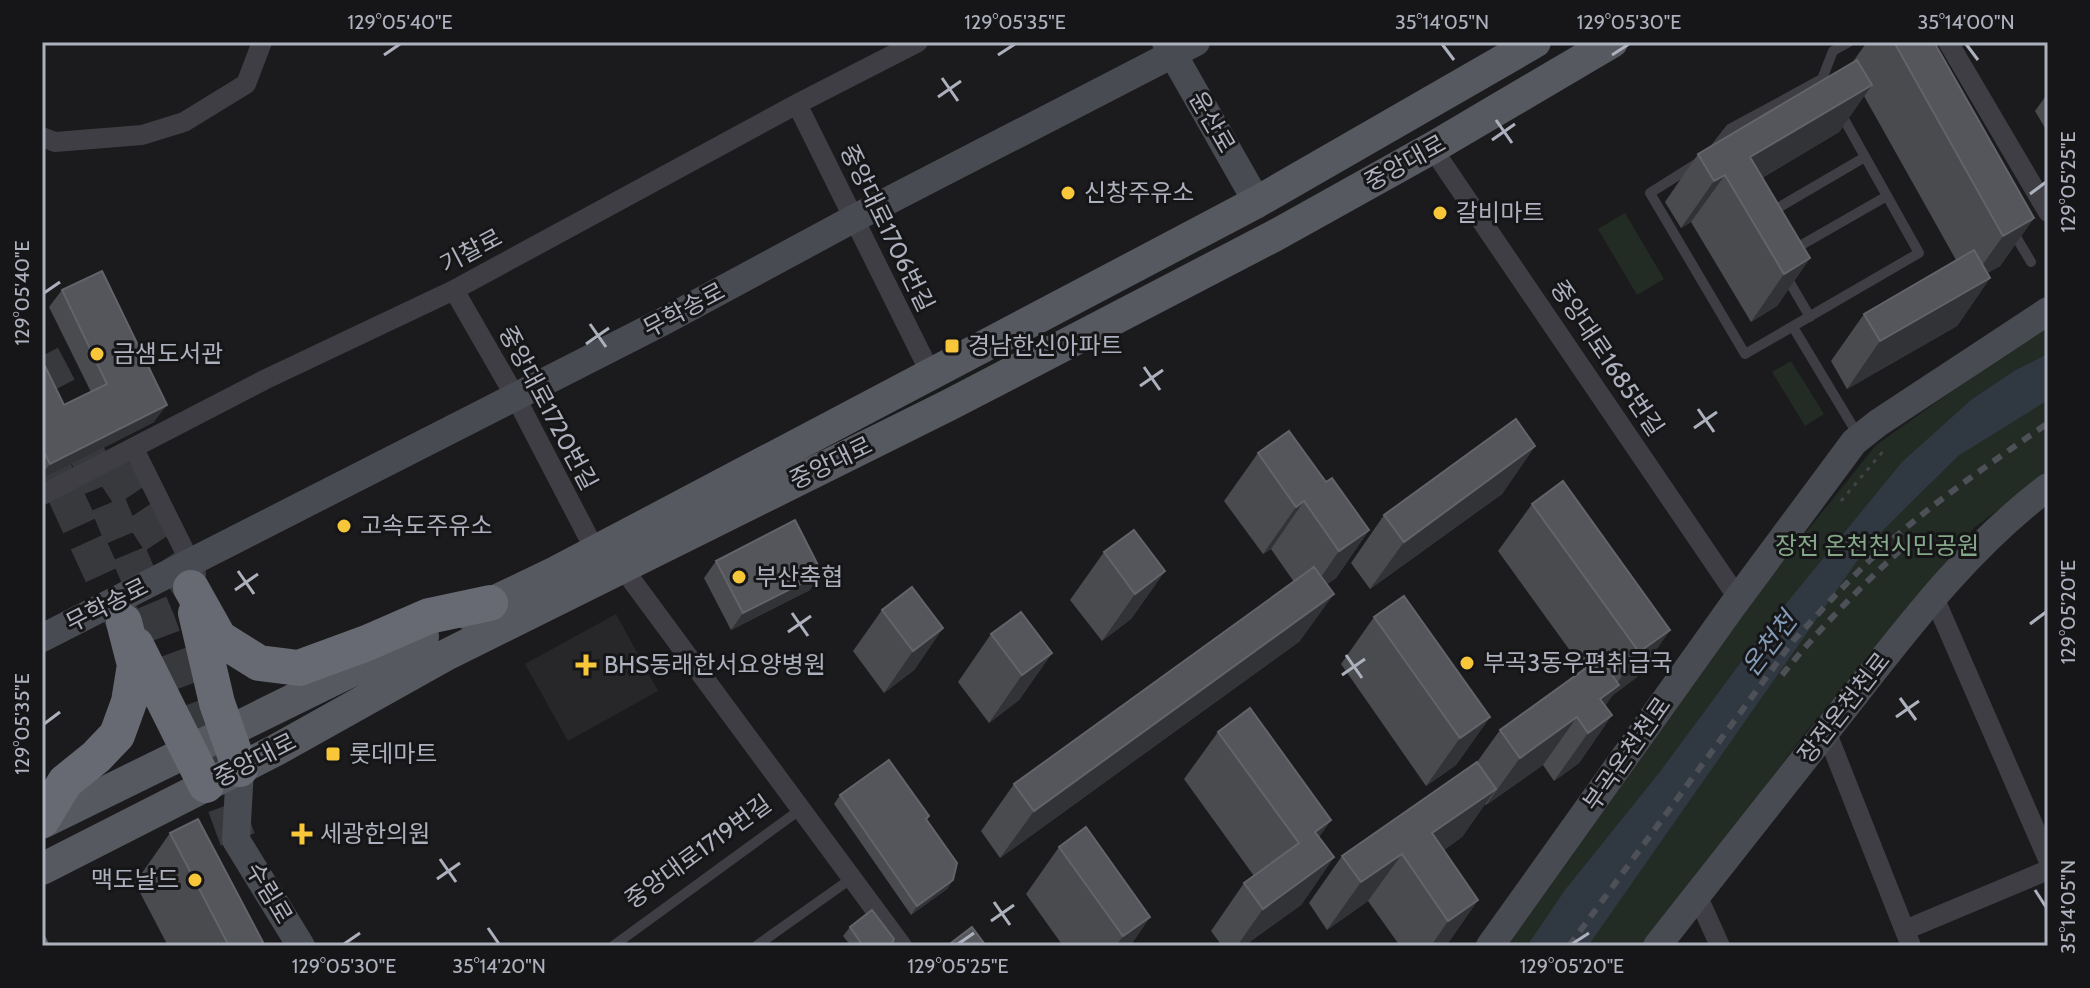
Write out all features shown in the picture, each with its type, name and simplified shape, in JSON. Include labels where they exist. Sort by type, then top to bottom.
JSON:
[{"type":"highway","points":[[191,575],[219,638],[259,663],[299,668],[429,616],[490,603]]},
{"type":"highway","points":[[191,575],[217,703],[240,769]]},
{"type":"highway","points":[[42,822],[65,782],[117,735],[129,702],[135,665],[124,622],[206,785]]},
{"type":"main road","name":"중앙대로","points":[[42,822],[595,550],[1257,202],[1535,42]]},
{"type":"main road","name":"중앙대로","points":[[42,869],[240,769],[444,656],[949,405],[1274,236],[1612,42]]},
{"type":"main road","name":"윤산로","points":[[1178,46],[1257,202]]},
{"type":"main road","name":"무학송로","points":[[42,638],[191,575],[515,396],[666,320],[1178,46]]},
{"type":"main road","name":"부곡온천천로","points":[[1490,946],[1738,598],[1873,442],[2048,311]]},
{"type":"main road","name":"장전온천천로","points":[[1657,946],[1933,595],[1985,539],[2048,487]]},
{"type":"main road","name":"수림로","points":[[240,769],[236,840],[301,946]]},
{"type":"main road","name":"수림로","points":[[206,785],[289,946]]},
{"type":"street","points":[[42,137],[55,142],[142,135],[184,122],[246,84],[262,42]]},
{"type":"street","name":"기찰로","points":[[42,495],[264,380],[454,290],[918,42]]},
{"type":"street","points":[[1948,42],[2048,212]]},
{"type":"street","name":"중앙대로1706번길","points":[[797,104],[931,374]]},
{"type":"street","name":"중앙대로1685번길","points":[[1432,148],[1738,598]]},
{"type":"street","name":"중앙대로1720번길","points":[[454,290],[515,396],[595,550]]},
{"type":"street","points":[[134,449],[191,575]]},
{"type":"street","name":"중앙대로1719번길","points":[[622,567],[902,946]]},
{"type":"street","points":[[1933,595],[2048,859]]},
{"type":"street","points":[[1826,731],[1908,938],[2048,870]]},
{"type":"street","points":[[1697,895],[1720,946]]},
{"type":"lane","points":[[1836,105],[1919,253],[1745,354],[1650,193],[1707,157],[1730,129],[1822,79],[1833,51],[1849,42]]},
{"type":"lane","points":[[1822,79],[1829,92]]},
{"type":"lane","points":[[1755,221],[1865,157]]},
{"type":"lane","points":[[1776,259],[1887,196]]},
{"type":"lane","points":[[2007,221],[2031,262]]},
{"type":"lane","points":[[1783,271],[1810,317]]},
{"type":"lane","points":[[1793,327],[1873,442]]},
{"type":"lane","name":"중앙대로1719번길","points":[[613,946],[628,942],[801,809]]},
{"type":"lane","points":[[756,946],[852,878]]},
{"type":"path","points":[[1839,504],[1873,442]]},
{"type":"shaded area","points":[[616,614],[658,691],[568,741],[525,664]]},
{"type":"green space","points":[[1625,213],[1664,279],[1637,295],[1598,229]]},
{"type":"green space","name":"장전 온천천시민공원","points":[[2048,323],[2048,472],[1974,528],[1806,732],[1645,946],[1498,946],[1734,622],[1876,445]]},
{"type":"green space","points":[[1791,361],[1824,414],[1805,426],[1772,372]]},
{"type":"water","name":"온천천","points":[[2048,354],[2048,400],[1958,456],[1869,544],[1588,946],[1527,946],[1565,890],[1659,773],[1767,627],[1902,462],[1971,400],[2014,371]]},
{"type":"building","points":[[1894,42],[1934,42],[2034,218],[2003,236]]},
{"type":"building","points":[[1857,60],[1872,85],[1750,157],[1810,258],[1784,274],[1725,175],[1714,181],[1698,154]]},
{"type":"building","points":[[1974,250],[1990,278],[1880,341],[1864,314]]},
{"type":"building","name":"금샘도서관","points":[[102,271],[167,405],[50,464],[42,448],[42,360],[64,405],[107,384],[62,290]]},
{"type":"building","points":[[1516,419],[1535,446],[1404,542],[1384,515]]},
{"type":"building","points":[[1289,431],[1326,482],[1332,478],[1369,530],[1339,551],[1304,501],[1296,507],[1258,453]]},
{"type":"building","points":[[1563,481],[1670,630],[1639,652],[1532,504]]},
{"type":"building","points":[[795,520],[822,573],[743,613],[716,561]]},
{"type":"building","points":[[1134,530],[1165,571],[1135,594],[1104,552]]},
{"type":"building","points":[[1314,567],[1334,594],[1034,811],[1014,784]]},
{"type":"building","points":[[912,587],[943,628],[913,651],[882,610]]},
{"type":"building","points":[[1404,596],[1490,717],[1460,738],[1374,617]]},
{"type":"building","points":[[1021,612],[1052,653],[1022,675],[991,634]]},
{"type":"building","points":[[1600,658],[1619,685],[1600,699],[1612,715],[1588,733],[1577,717],[1520,758],[1500,730]]},
{"type":"building","points":[[1250,708],[1331,820],[1315,832],[1334,857],[1263,909],[1244,883],[1299,843],[1218,732]]},
{"type":"building","points":[[889,760],[929,816],[926,819],[957,863],[953,880],[917,906],[840,795]]},
{"type":"building","points":[[1477,762],[1496,789],[1432,833],[1478,900],[1448,921],[1402,854],[1361,882],[1342,856]]},
{"type":"building","points":[[198,819],[265,946],[229,946],[170,833]]},
{"type":"building","points":[[1086,827],[1150,917],[1123,936],[1059,847]]},
{"type":"building","points":[[872,910],[894,939],[891,946],[863,946],[850,927]]},
{"type":"building","points":[[972,927],[986,946],[947,946]]},
{"type":"building","points":[[42,932],[49,946],[42,946]]},
{"type":"tunnel","points":[[42,356],[63,396],[157,621],[242,851]]},
{"type":"tunnel","points":[[42,444],[124,622]]},
{"type":"tunnel","points":[[110,466],[191,588]]},
{"type":"railway","points":[[1569,946],[1793,641],[1873,557],[1914,521],[2048,423]]},
{"type":"railway","points":[[1782,675],[1847,602],[1918,534]]},
{"type":"place","name":"신창주유소","points":[[1068,193]]},
{"type":"place","name":"갈비마트","points":[[1440,213]]},
{"type":"place","name":"경남한신아파트","points":[[952,346]]},
{"type":"place","name":"금샘도서관","points":[[97,354]]},
{"type":"place","name":"고속도주유소","points":[[344,526]]},
{"type":"place","name":"부산축협","points":[[739,577]]},
{"type":"place","name":"부곡3동우편취급국","points":[[1467,663]]},
{"type":"place","name":"BHS동래한서요양병원","points":[[586,665]]},
{"type":"place","name":"롯데마트","points":[[333,754]]},
{"type":"place","name":"세광한의원","points":[[302,834]]},
{"type":"place","name":"맥도날드","points":[[195,880]]}]
